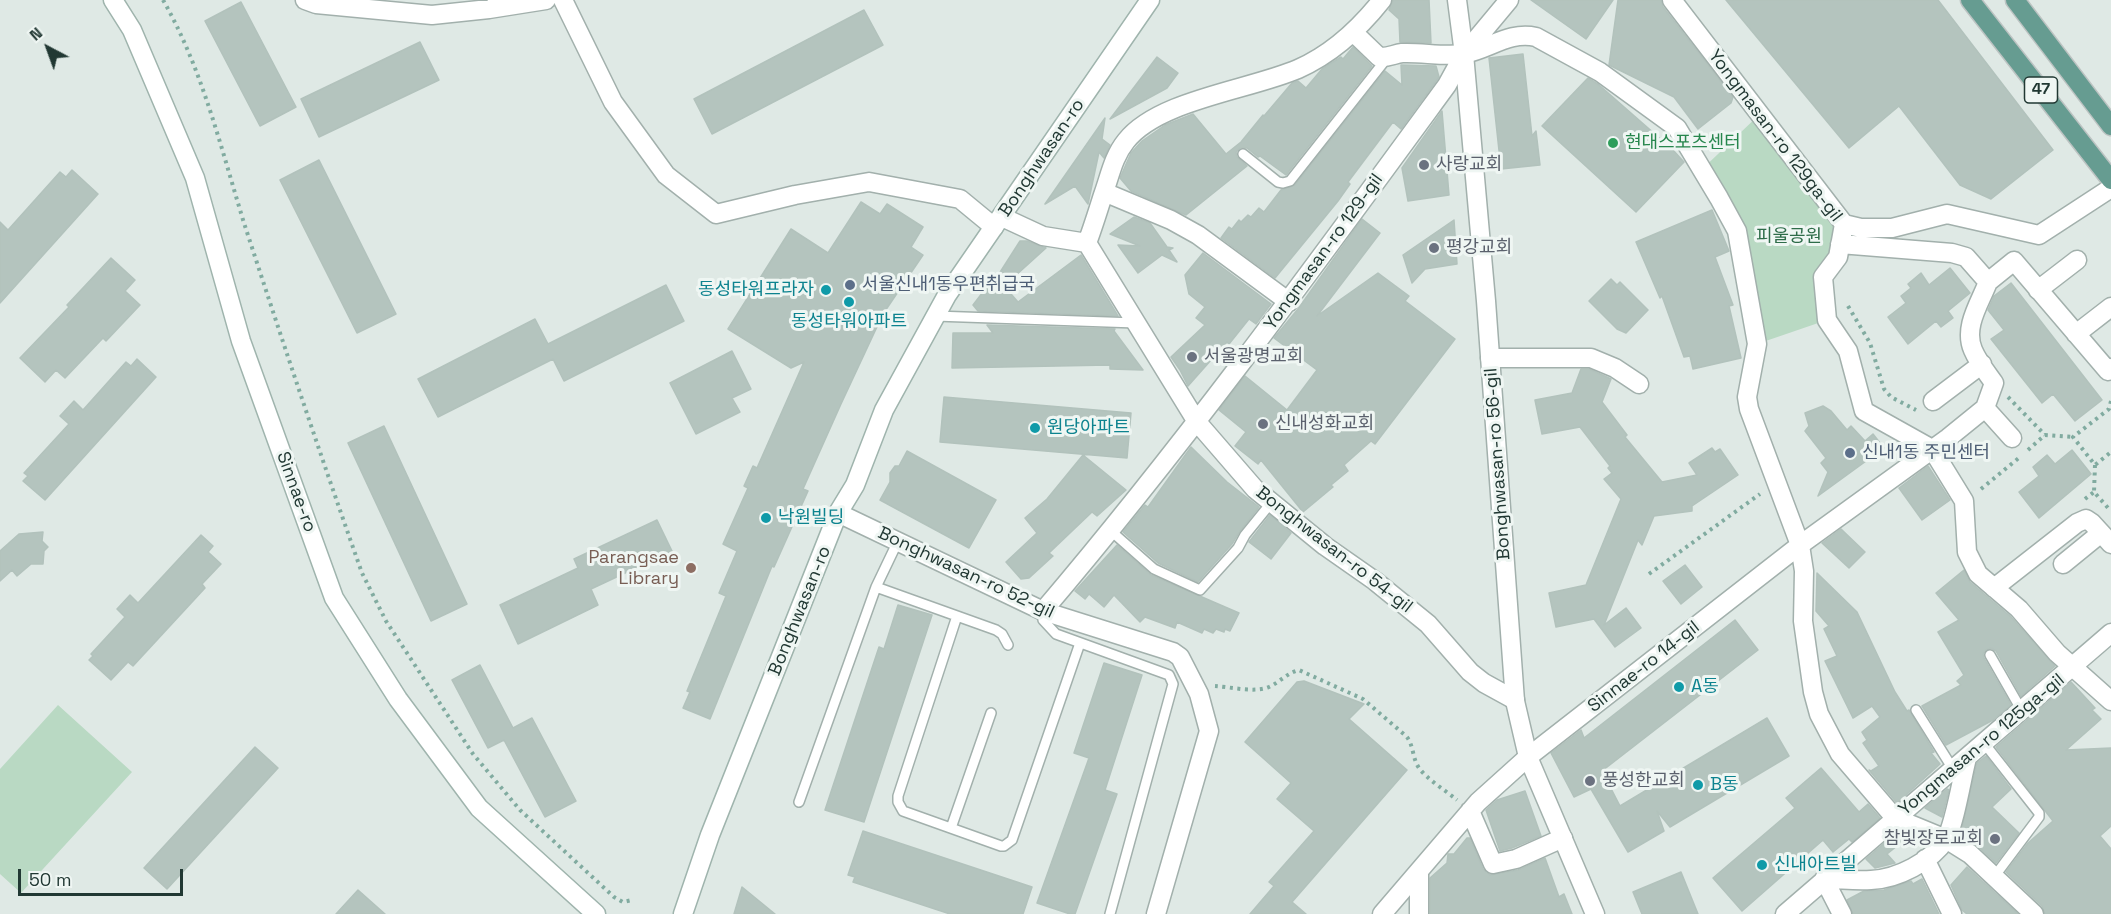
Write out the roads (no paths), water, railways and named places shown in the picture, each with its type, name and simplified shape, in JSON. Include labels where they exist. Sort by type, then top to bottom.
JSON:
[{"type":"main road","name":"47","points":[[1970,0],[2111,180]]},
{"type":"main road","name":"47","points":[[2015,0],[2110,124]]},
{"type":"street","name":"Sinnae-ro","points":[[113,0],[132,30],[195,178],[241,341],[334,598],[398,699],[479,808],[596,914]]},
{"type":"street","points":[[306,0],[316,4],[432,15],[546,0]]},
{"type":"street","points":[[563,0],[614,102],[666,175],[717,214],[795,195],[869,182],[960,199],[998,222],[1043,236],[1088,243],[1112,164],[1126,141],[1142,125],[1161,113],[1256,85],[1299,69],[1332,51],[1382,0]]},
{"type":"street","name":"Bonghwasan-ro","points":[[683,914],[710,835],[838,513],[855,485],[884,410],[935,316],[1150,0]]},
{"type":"street","name":"Bonghwasan-ro 56-gil","points":[[1457,0],[1464,54],[1490,358],[1515,700],[1528,757],[1595,914]]},
{"type":"street","name":"Yongmasan-ro 129-gil","points":[[1043,611],[1111,531],[1289,302],[1447,85],[1464,54],[1509,0]]},
{"type":"street","name":"Yongmasan-ro 129ga-gil","points":[[1672,0],[1844,224],[1838,257],[1823,277],[1827,321],[1848,351],[1864,411],[1932,449],[1964,501],[1967,552],[1978,574],[2019,609],[2057,653],[2111,701]]},
{"type":"street","points":[[1353,32],[1379,57],[1387,58],[1400,53],[1464,54],[1512,36],[1524,34],[1536,37],[1600,72],[1677,128],[1737,231],[1757,344],[1747,397],[1749,409],[1800,545],[1804,571],[1803,621],[1813,692],[1819,714],[1840,754],[1895,818],[1946,839],[1970,854],[2034,914]]},
{"type":"street","points":[[1844,224],[1862,228],[1892,228],[1947,214],[2038,235],[2111,188]]},
{"type":"street","points":[[1104,192],[1171,220],[1198,235],[1289,302]]},
{"type":"street","name":"Bonghwasan-ro 54-gil","points":[[1088,243],[1197,422],[1255,489],[1325,546],[1375,581],[1428,624],[1470,672],[1484,683],[1515,700]]},
{"type":"street","points":[[1840,244],[1952,253],[1966,257],[1988,282]]},
{"type":"street","points":[[2038,290],[2077,260]]},
{"type":"street","points":[[2012,438],[1984,408],[1994,383],[1973,352],[1970,332],[1976,308],[1988,282],[2014,261],[2108,371],[2111,368]]},
{"type":"street","points":[[2076,334],[2111,307]]},
{"type":"street","points":[[1490,358],[1591,358],[1615,368],[1639,384]]},
{"type":"street","points":[[1927,407],[1982,364]]},
{"type":"street","name":"Sinnae-ro 14-gil","points":[[1382,914],[1470,811],[1528,757],[1800,545],[1932,449],[1984,408]]},
{"type":"street","name":"Bonghwasan-ro 52-gil","points":[[838,513],[1043,611],[1173,652],[1180,657],[1199,694],[1209,730],[1156,914]]},
{"type":"street","points":[[1994,588],[2077,523],[2086,519],[2106,539],[2063,564]]},
{"type":"street","name":"Yongmasan-ro 125ga-gil","points":[[1785,914],[2111,633]]},
{"type":"street","points":[[1842,914],[1824,879],[1888,878],[1925,859],[1946,839],[1960,764]]},
{"type":"street","points":[[1470,811],[1493,864],[1516,859],[1563,838]]},
{"type":"street","points":[[1925,859],[1952,914]]},
{"type":"street","points":[[1419,871],[1419,914]]},
{"type":"lane","points":[[1243,154],[1278,182],[1290,181],[1387,58]]},
{"type":"lane","points":[[935,316],[1136,324]]},
{"type":"lane","points":[[1111,531],[1154,569],[1200,590],[1238,548],[1245,535],[1271,503]]},
{"type":"lane","points":[[799,802],[876,587],[898,541]]},
{"type":"lane","points":[[876,587],[996,630],[1002,634],[1008,645]]},
{"type":"lane","points":[[1043,611],[1043,620],[1052,631],[1168,675],[1173,684],[1110,914]]},
{"type":"lane","points":[[957,616],[898,796],[898,802],[903,811],[1001,846],[1012,840],[1080,643]]},
{"type":"lane","points":[[1990,655],[2022,711]]},
{"type":"lane","points":[[1916,710],[1960,764]]},
{"type":"lane","points":[[951,828],[991,713]]},
{"type":"lane","points":[[1984,743],[2039,813],[2039,817],[1995,877]]},
{"type":"place","name":"현대스포츠센터","points":[[1613,143]]},
{"type":"place","name":"사랑교회","points":[[1424,165]]},
{"type":"place","name":"평강교회","points":[[1434,248]]},
{"type":"place","name":"서울신내1동우편취급국","points":[[850,285]]},
{"type":"place","name":"동성타워프라자","points":[[826,290]]},
{"type":"place","name":"동성타워아파트","points":[[849,302]]},
{"type":"place","name":"서울광명교회","points":[[1192,357]]},
{"type":"place","name":"신내성화교회","points":[[1263,424]]},
{"type":"place","name":"원당아파트","points":[[1035,428]]},
{"type":"place","name":"신내1동 주민센터","points":[[1850,453]]},
{"type":"place","name":"낙원빌딩","points":[[766,518]]},
{"type":"place","name":"Parangsae Library","points":[[691,568]]},
{"type":"place","name":"A동","points":[[1679,687]]},
{"type":"place","name":"풍성한교회","points":[[1590,781]]},
{"type":"place","name":"B동","points":[[1698,785]]},
{"type":"place","name":"참빛장로교회","points":[[1995,839]]},
{"type":"place","name":"신내아트빌","points":[[1762,865]]},
{"type":"park label","name":"피울공원","points":[[1789,237]]}]
